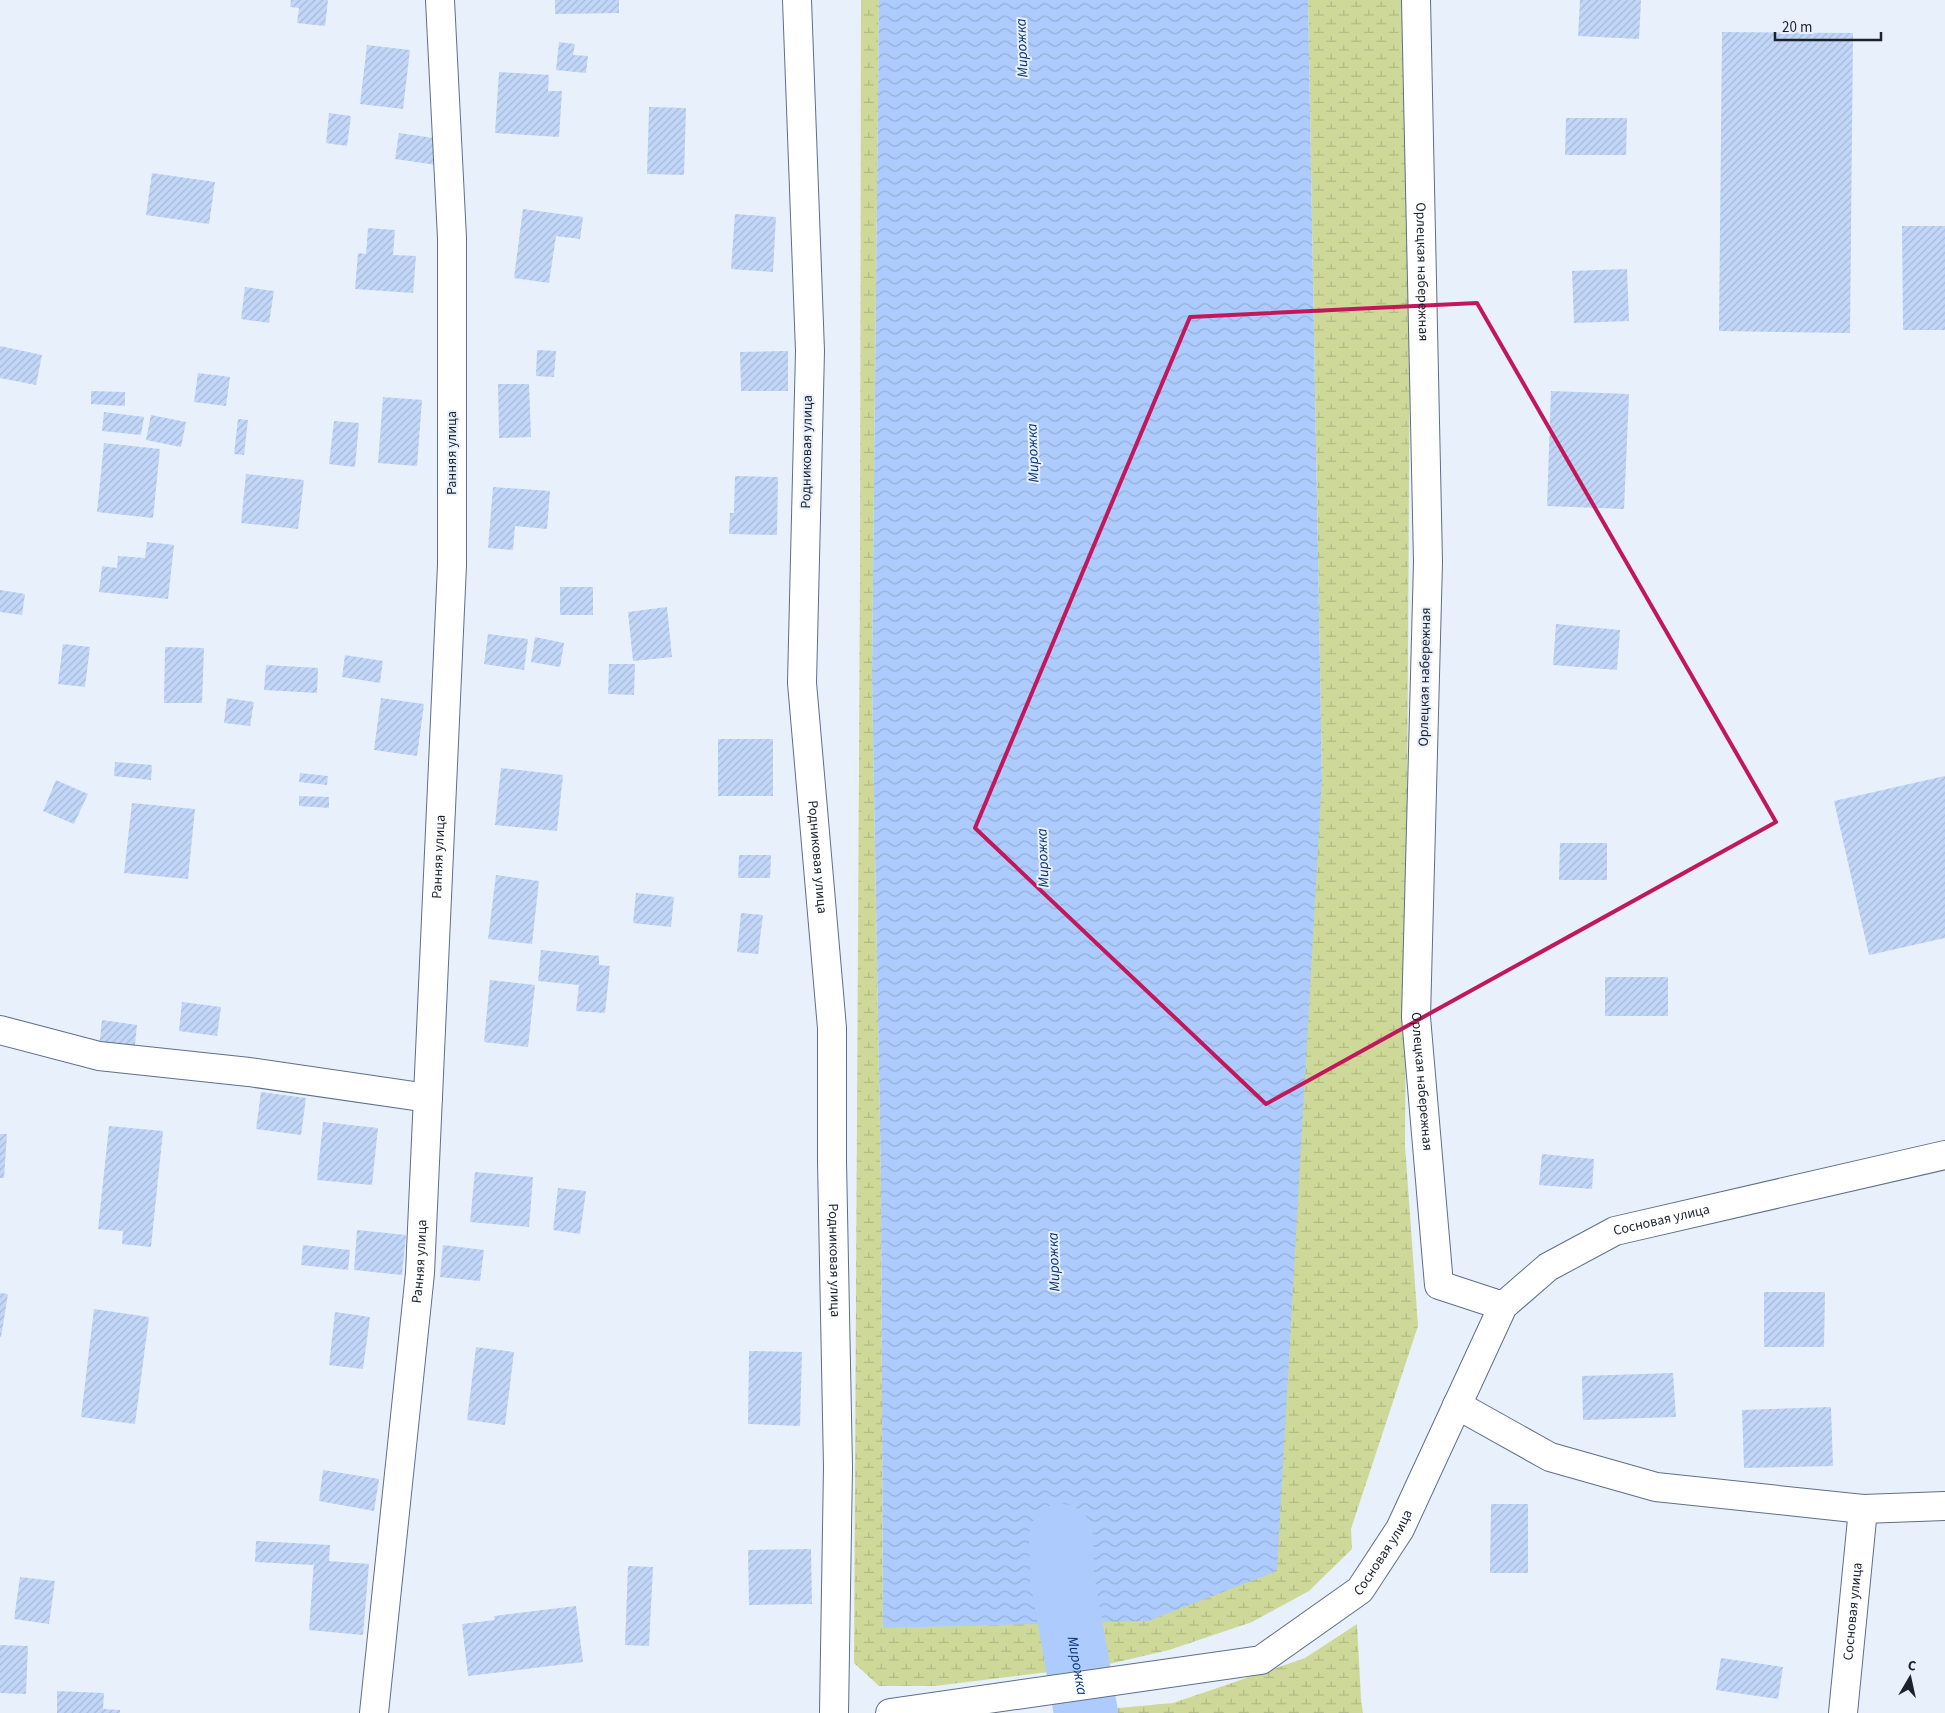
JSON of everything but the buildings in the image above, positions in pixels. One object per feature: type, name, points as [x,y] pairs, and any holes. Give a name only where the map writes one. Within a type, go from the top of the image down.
[{"type":"street","name":"Ранняя улица","points":[[374,1713],[420,1273],[452,565],[452,238],[440,0]]},
{"type":"street","name":"Родниковая улица","points":[[797,0],[810,351],[802,683],[832,1028],[832,1161],[838,1467],[834,1713]]},
{"type":"street","name":"Орлецкая набережная","points":[[1416,0],[1428,562],[1416,1017],[1439,1285],[1503,1306]]},
{"type":"street","points":[[0,1030],[99,1056],[248,1072],[428,1098]]},
{"type":"street","name":"Сосновая улица","points":[[890,1713],[1261,1660],[1360,1590],[1400,1529],[1503,1306],[1548,1267],[1615,1231],[1945,1155]]},
{"type":"street","points":[[1457,1406],[1550,1457],[1656,1486],[1863,1509],[1945,1506]]},
{"type":"street","name":"Сосновая улица","points":[[1844,1713],[1863,1509]]},
{"type":"highlighted area","points":[[1477,303],[1776,822],[1266,1104],[975,828],[1190,317]]},
{"type":"green space","points":[[861,0],[879,0],[872,677],[881,1186],[883,1628],[1322,778],[1308,0],[1412,0],[1405,1145],[1418,1326],[1351,1529],[1352,1549],[1309,1591],[1252,1622],[1169,1650],[1105,1665],[935,1686],[879,1686],[854,1663]]},
{"type":"green space","points":[[1357,1624],[1363,1713],[1063,1713],[1173,1703],[1305,1658]]},
{"type":"water","points":[[879,0],[1308,0],[1322,778],[1277,1571],[1148,1621],[883,1628],[881,1186],[872,677]]},
{"type":"waterway","name":"Мирожка","points":[[1061,1536],[1062,1577],[1086,1713]]}]
